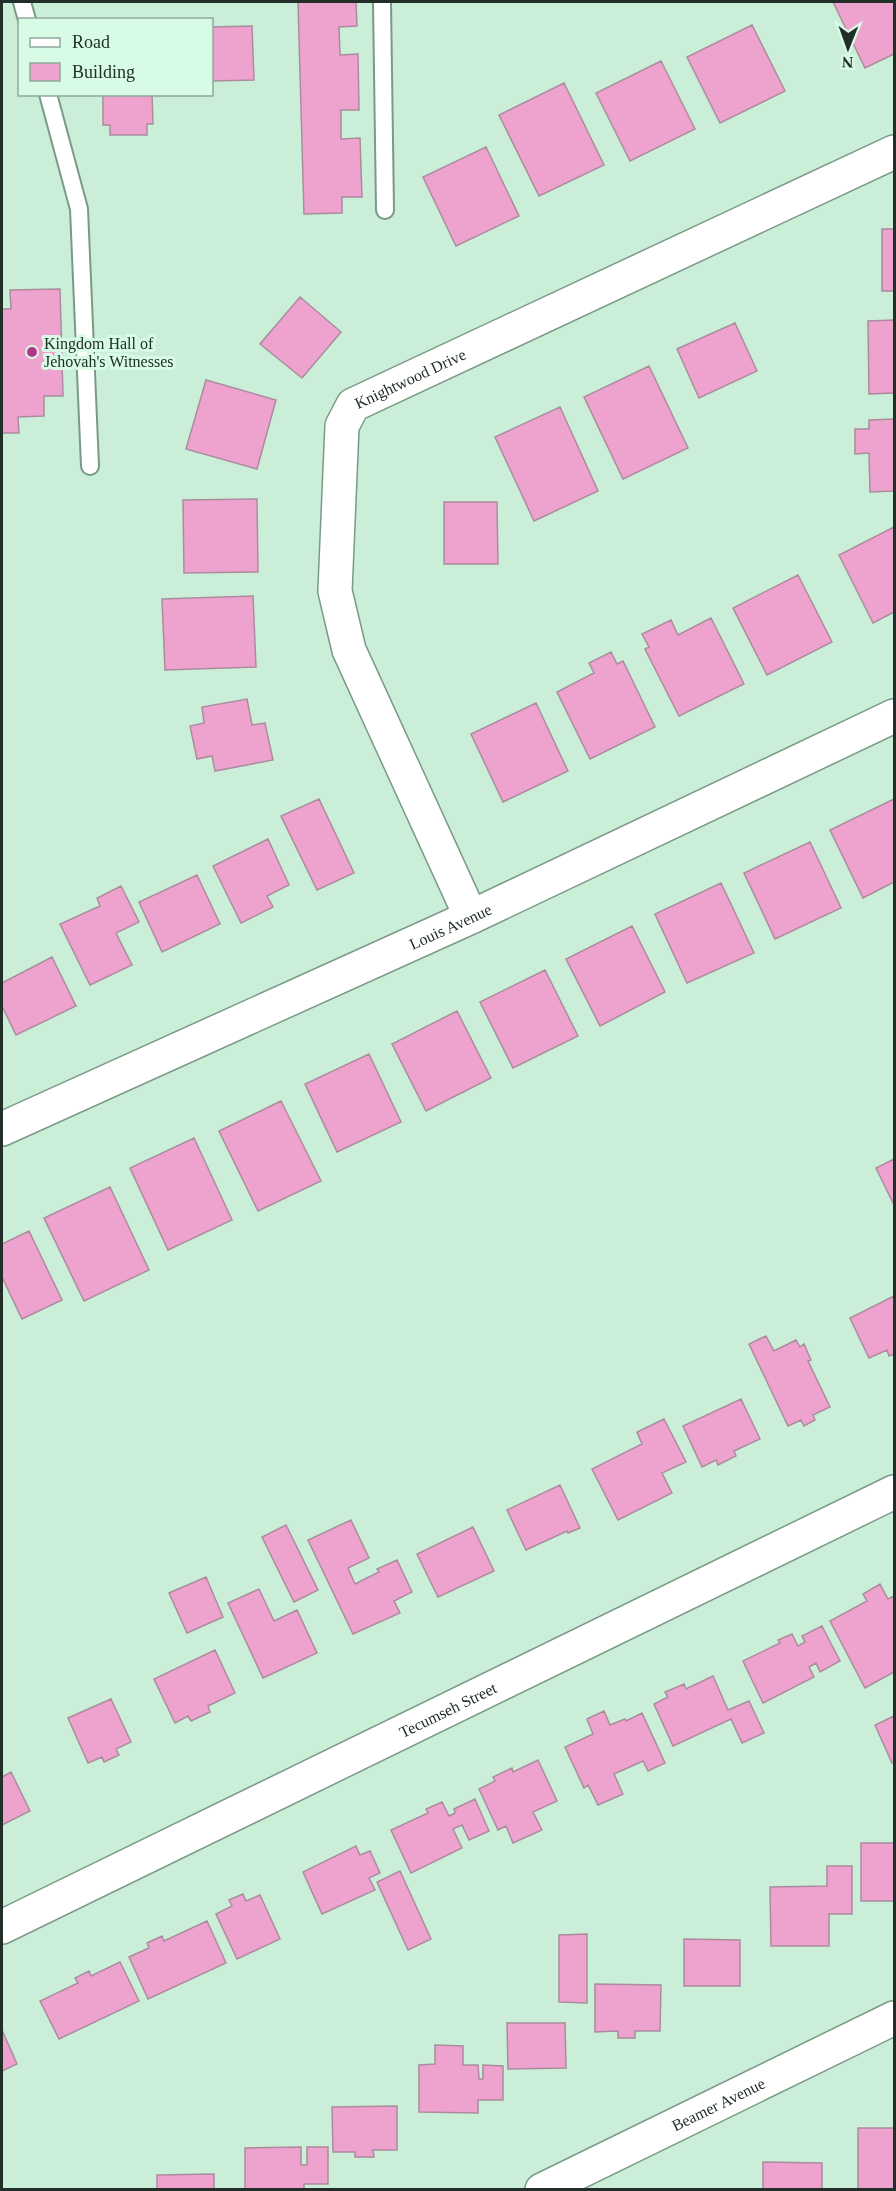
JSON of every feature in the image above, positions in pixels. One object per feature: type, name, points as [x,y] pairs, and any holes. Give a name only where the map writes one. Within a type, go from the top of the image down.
[{"type":"street","name":"Knightwood Drive","points":[[471,917],[349,650],[335,591],[342,426],[353,405],[894,152]]},
{"type":"street","name":"Louis Avenue","points":[[2,1129],[471,917],[894,716]]},
{"type":"street","name":"Tecumseh Street","points":[[2,1927],[894,1492]]},
{"type":"street","name":"Beamer Avenue","points":[[542,2190],[894,2018]]},
{"type":"lane","points":[[22,2],[26,18]]},
{"type":"lane","points":[[382,2],[385,210]]},
{"type":"lane","points":[[49,96],[79,209],[90,466]]},
{"type":"building","points":[[298,2],[356,2],[357,26],[339,27],[340,55],[358,54],[359,110],[341,110],[341,139],[360,138],[362,197],[342,197],[342,213],[304,214]]},
{"type":"building","points":[[833,2],[894,2],[894,54],[865,68]]},
{"type":"building","points":[[752,25],[785,91],[720,123],[687,57]]},
{"type":"building","points":[[252,26],[254,80],[213,81],[213,27]]},
{"type":"building","points":[[661,61],[695,129],[630,161],[596,93]]},
{"type":"building","points":[[564,83],[604,165],[539,196],[499,115]]},
{"type":"building","points":[[103,96],[152,96],[153,124],[147,124],[147,135],[110,135],[110,125],[103,125]]},
{"type":"building","points":[[486,147],[519,216],[456,246],[423,177]]},
{"type":"building","points":[[882,229],[894,229],[894,291],[882,291]]},
{"type":"building","name":"Kingdom Hall of Jehovah's Witnesses","points":[[60,289],[63,396],[44,396],[44,416],[18,417],[19,433],[2,433],[2,309],[11,309],[10,290]]},
{"type":"building","points":[[300,297],[341,332],[302,378],[260,344]]},
{"type":"building","points":[[894,320],[894,393],[869,394],[868,321]]},
{"type":"building","points":[[735,323],[757,371],[699,398],[677,349]]},
{"type":"building","points":[[649,366],[688,448],[623,479],[584,397]]},
{"type":"building","points":[[206,380],[276,400],[257,469],[186,449]]},
{"type":"building","points":[[560,407],[598,491],[534,521],[495,437]]},
{"type":"building","points":[[894,419],[894,491],[870,492],[869,453],[855,454],[855,429],[869,429],[869,420]]},
{"type":"building","points":[[257,499],[258,572],[184,573],[183,500]]},
{"type":"building","points":[[444,502],[497,502],[498,564],[444,564]]},
{"type":"building","points":[[894,527],[894,612],[873,623],[839,555]]},
{"type":"building","points":[[798,575],[832,642],[767,675],[733,608]]},
{"type":"building","points":[[253,596],[256,667],[165,670],[162,599]]},
{"type":"building","points":[[711,618],[744,684],[679,716],[645,649],[649,647],[642,634],[671,620],[678,635]]},
{"type":"building","points":[[611,652],[617,664],[623,661],[655,727],[590,759],[557,692],[594,673],[589,663]]},
{"type":"building","points":[[247,699],[252,725],[265,723],[273,760],[215,771],[212,756],[197,759],[190,726],[204,723],[202,707]]},
{"type":"building","points":[[536,703],[568,771],[503,802],[471,734]]},
{"type":"building","points":[[319,799],[354,873],[317,890],[281,816]]},
{"type":"building","points":[[894,799],[894,882],[863,898],[830,830]]},
{"type":"building","points":[[268,839],[289,885],[267,896],[273,907],[241,923],[213,866]]},
{"type":"building","points":[[810,842],[841,908],[775,939],[744,873]]},
{"type":"building","points":[[197,875],[220,924],[162,952],[139,902]]},
{"type":"building","points":[[721,883],[754,953],[687,983],[655,914]]},
{"type":"building","points":[[121,886],[139,922],[116,933],[132,965],[90,985],[60,924],[100,906],[97,898]]},
{"type":"building","points":[[632,926],[665,992],[600,1026],[566,959]]},
{"type":"building","points":[[52,957],[76,1006],[16,1035],[2,1006],[2,983]]},
{"type":"building","points":[[545,970],[578,1036],[513,1068],[480,1002]]},
{"type":"building","points":[[457,1011],[491,1078],[426,1111],[392,1044]]},
{"type":"building","points":[[369,1054],[401,1122],[337,1152],[305,1084]]},
{"type":"building","points":[[281,1101],[321,1181],[258,1211],[219,1131]]},
{"type":"building","points":[[194,1138],[232,1220],[168,1250],[130,1168]]},
{"type":"building","points":[[894,1159],[894,1205],[876,1168]]},
{"type":"building","points":[[110,1187],[149,1270],[84,1301],[44,1218]]},
{"type":"building","points":[[29,1231],[62,1300],[22,1319],[2,1277],[2,1244]]},
{"type":"building","points":[[894,1296],[894,1354],[889,1356],[887,1350],[869,1358],[850,1318]]},
{"type":"building","points":[[766,1336],[774,1351],[796,1340],[800,1347],[804,1344],[811,1360],[808,1361],[830,1407],[813,1415],[815,1420],[804,1426],[801,1420],[788,1426],[749,1344]]},
{"type":"building","points":[[741,1399],[760,1439],[734,1451],[736,1456],[718,1465],[716,1460],[702,1467],[683,1426]]},
{"type":"building","points":[[664,1419],[686,1462],[662,1473],[672,1493],[618,1520],[592,1469],[642,1444],[637,1432]]},
{"type":"building","points":[[560,1485],[580,1528],[568,1533],[567,1531],[526,1550],[507,1510]]},
{"type":"building","points":[[351,1520],[369,1558],[348,1568],[355,1584],[379,1572],[377,1569],[397,1560],[412,1592],[394,1601],[400,1613],[353,1634],[308,1540]]},
{"type":"building","points":[[286,1525],[318,1590],[294,1602],[262,1537]]},
{"type":"building","points":[[473,1527],[494,1571],[438,1597],[417,1554]]},
{"type":"building","points":[[206,1577],[223,1617],[187,1633],[169,1593]]},
{"type":"building","points":[[880,1584],[888,1599],[894,1596],[894,1672],[865,1688],[830,1621],[867,1601],[863,1594]]},
{"type":"building","points":[[259,1589],[274,1621],[297,1610],[317,1653],[263,1678],[228,1603]]},
{"type":"building","points":[[822,1626],[840,1661],[820,1672],[816,1663],[809,1667],[814,1677],[763,1703],[743,1661],[780,1643],[778,1640],[792,1634],[798,1646],[805,1642],[802,1636]]},
{"type":"building","points":[[215,1650],[235,1693],[208,1706],[210,1712],[191,1721],[188,1716],[175,1723],[154,1679]]},
{"type":"building","points":[[713,1676],[728,1710],[749,1701],[764,1733],[742,1743],[731,1719],[673,1746],[654,1704],[668,1697],[665,1692],[684,1684],[686,1689]]},
{"type":"building","points":[[111,1699],[131,1742],[116,1749],[119,1755],[104,1762],[102,1757],[88,1763],[68,1718]]},
{"type":"building","points":[[604,1711],[610,1725],[625,1719],[626,1721],[642,1713],[665,1763],[648,1771],[643,1761],[614,1774],[623,1794],[598,1805],[588,1785],[584,1788],[565,1747],[593,1734],[587,1719]]},
{"type":"building","points":[[894,1716],[894,1762],[892,1763],[875,1725]]},
{"type":"building","points":[[538,1760],[557,1801],[533,1812],[542,1830],[513,1843],[506,1826],[498,1830],[479,1789],[495,1781],[493,1777],[512,1768],[513,1772]]},
{"type":"building","points":[[11,1772],[30,1811],[2,1825],[2,1777]]},
{"type":"building","points":[[475,1799],[489,1831],[469,1840],[462,1825],[453,1829],[462,1848],[411,1873],[391,1830],[428,1813],[426,1809],[442,1802],[449,1816],[455,1813],[454,1809]]},
{"type":"building","points":[[861,1843],[894,1843],[894,1901],[861,1901]]},
{"type":"building","points":[[356,1846],[360,1855],[370,1851],[380,1873],[369,1878],[375,1890],[322,1914],[303,1872]]},
{"type":"building","points":[[827,1866],[852,1866],[852,1914],[829,1914],[829,1946],[771,1946],[770,1887],[827,1886]]},
{"type":"building","points":[[400,1871],[431,1939],[408,1950],[377,1882]]},
{"type":"building","points":[[243,1894],[246,1901],[260,1895],[280,1939],[237,1959],[216,1914],[232,1906],[229,1900]]},
{"type":"building","points":[[207,1921],[226,1963],[148,1999],[129,1957],[149,1948],[147,1943],[162,1936],[164,1941]]},
{"type":"building","points":[[587,1934],[587,2003],[559,2002],[559,1935]]},
{"type":"building","points":[[684,1939],[740,1940],[740,1986],[684,1986]]},
{"type":"building","points":[[120,1962],[139,2001],[59,2039],[40,2001],[78,1983],[75,1978],[89,1971],[91,1976]]},
{"type":"building","points":[[595,1984],[661,1985],[660,2031],[635,2031],[635,2038],[618,2038],[618,2031],[595,2032]]},
{"type":"building","points":[[507,2023],[565,2023],[566,2068],[508,2069]]},
{"type":"building","points":[[2,2030],[17,2064],[2,2071]]},
{"type":"building","points":[[435,2045],[463,2046],[463,2065],[478,2065],[479,2079],[483,2079],[483,2065],[503,2066],[503,2100],[478,2100],[478,2113],[419,2112],[419,2065],[435,2064]]},
{"type":"building","points":[[397,2106],[397,2150],[373,2150],[374,2157],[355,2157],[355,2152],[333,2152],[332,2107]]},
{"type":"building","points":[[858,2128],[894,2128],[894,2190],[858,2190]]},
{"type":"building","points":[[301,2147],[301,2165],[307,2165],[307,2147],[328,2147],[328,2184],[304,2184],[304,2190],[245,2190],[245,2148]]},
{"type":"building","points":[[763,2162],[822,2163],[822,2190],[763,2190]]},
{"type":"building","points":[[214,2174],[214,2190],[157,2190],[157,2175]]},
{"type":"place","name":"Kingdom Hall of Jehovah's Witnesses","points":[[32,352]]}]
